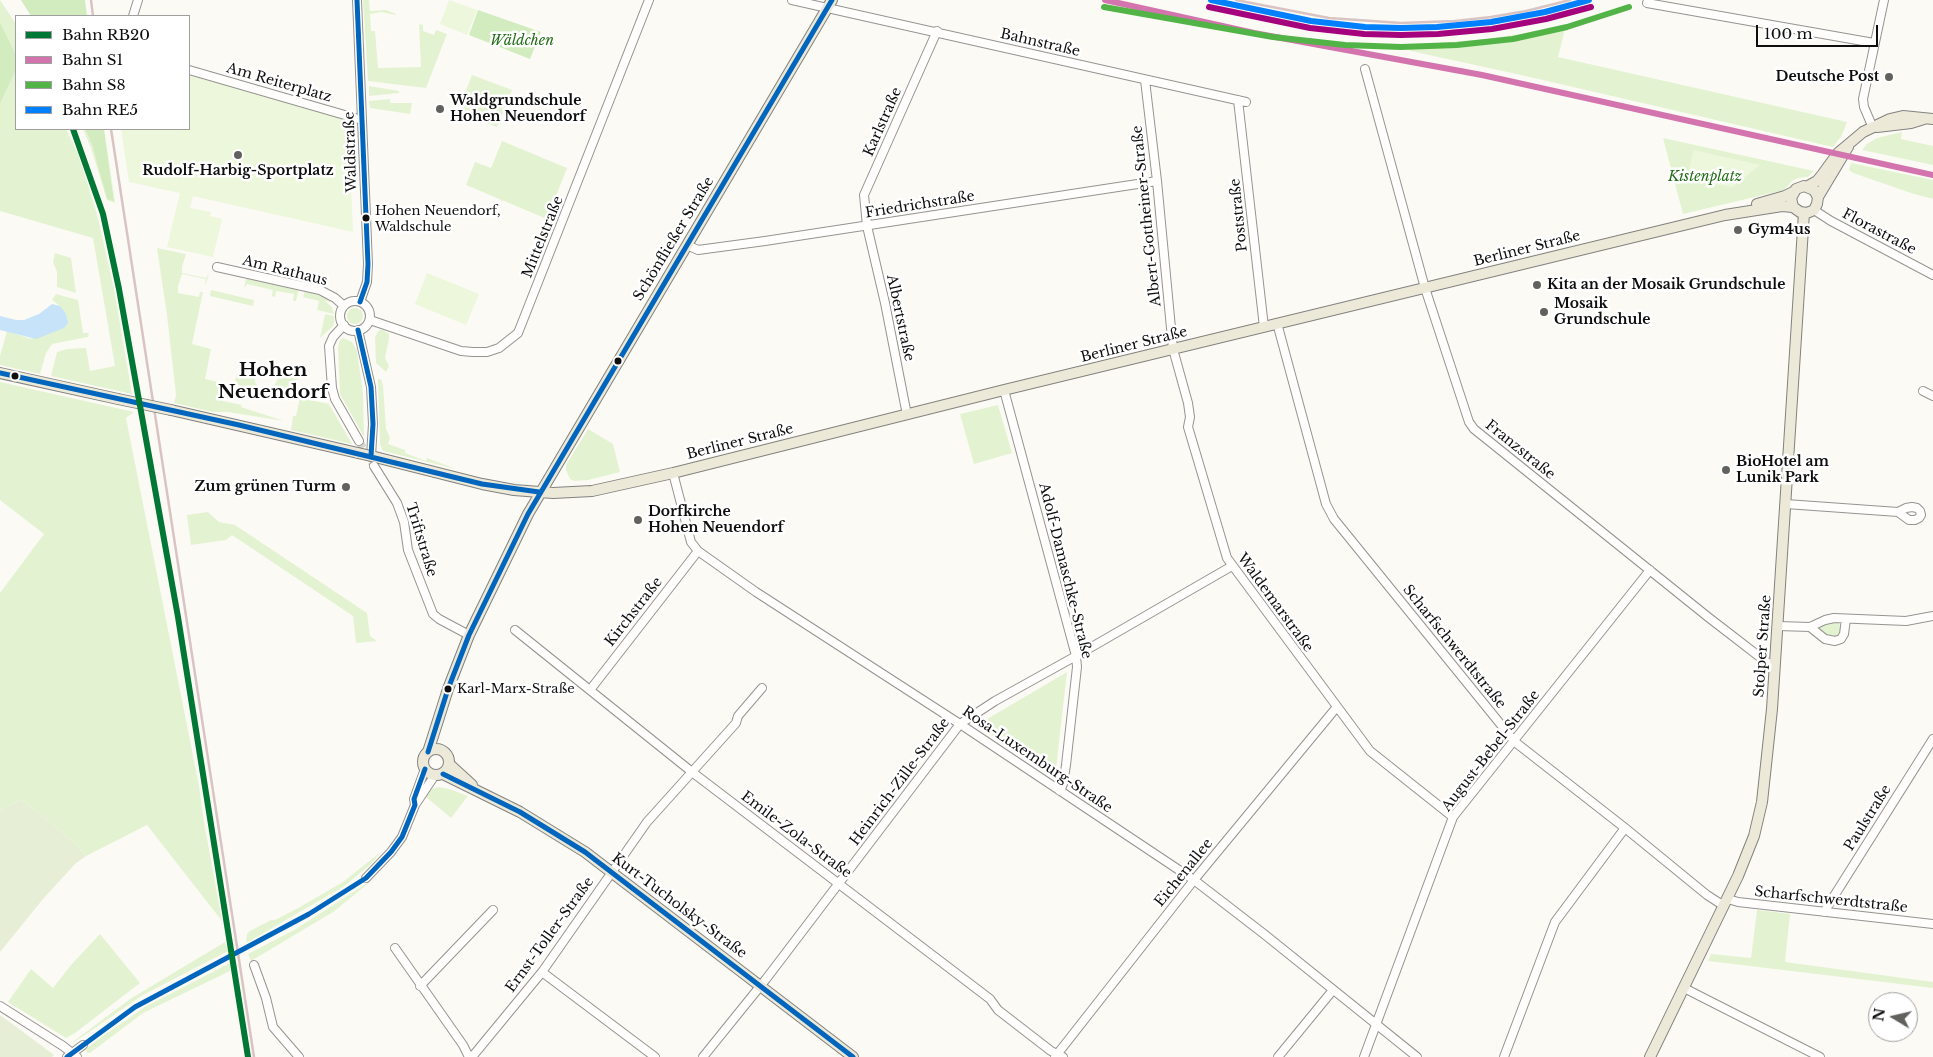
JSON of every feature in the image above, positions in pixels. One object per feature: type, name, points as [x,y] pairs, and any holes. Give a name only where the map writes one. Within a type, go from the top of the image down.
[{"type":"main road","name":"Schönfließer Straße","points":[[539,492],[830,4]]},
{"type":"main road","points":[[1849,145],[1842,160],[1818,197],[1817,204],[1808,211],[1793,207],[1791,198],[1793,192],[1799,187],[1808,186],[1817,181],[1838,153],[1856,138],[1874,127],[1929,119]]},
{"type":"main road","points":[[1808,186],[1814,190],[1818,197]]},
{"type":"main road","name":"Berliner Straße","points":[[1733,213],[1741,208],[1793,192]]},
{"type":"main road","name":"Berliner Straße","points":[[0,373],[358,453],[482,484],[539,492],[586,492],[673,473],[1264,326],[1733,213],[1782,206],[1793,207]]},
{"type":"main road","name":"Stolper Straße","points":[[1650,1057],[1726,903],[1754,836],[1762,802],[1775,667],[1808,211]]},
{"type":"main road","points":[[428,752],[437,749],[448,756],[449,764],[446,771],[439,774],[425,769],[423,762],[470,635],[518,532],[539,492]]},
{"type":"main road","points":[[440,716],[441,750]]},
{"type":"main road","name":"Kurt-Tucholsky-Straße","points":[[449,764],[478,791]]},
{"type":"main road","name":"Kurt-Tucholsky-Straße","points":[[439,774],[478,791],[550,829],[611,872],[853,1057]]},
{"type":"street","points":[[133,15],[138,0]]},
{"type":"street","name":"Waldstraße","points":[[356,0],[368,264],[366,282],[360,302]]},
{"type":"street","name":"Mittelstraße","points":[[370,320],[461,351],[487,352],[499,348],[518,333],[648,0]]},
{"type":"street","name":"Bahnstraße","points":[[792,0],[830,4],[936,31],[1242,101]]},
{"type":"street","points":[[1874,127],[1863,100],[1884,0]]},
{"type":"street","points":[[1646,3],[1874,43]]},
{"type":"street","name":"Karlstraße","points":[[867,226],[864,195],[936,31]]},
{"type":"street","name":"Franzstraße","points":[[1365,69],[1425,288],[1469,422],[1474,429],[1650,570],[1765,662],[1775,667]]},
{"type":"street","name":"Am Reiterplatz","points":[[190,70],[362,120]]},
{"type":"street","name":"Albert-Gottheiner-Straße","points":[[1145,80],[1173,349]]},
{"type":"street","name":"Poststraße","points":[[1242,101],[1264,326]]},
{"type":"street","name":"Friedrichstraße","points":[[687,245],[698,250],[1157,181]]},
{"type":"street","name":"Florastraße","points":[[1808,211],[1831,221],[1933,275]]},
{"type":"street","name":"Albertstraße","points":[[867,226],[907,415]]},
{"type":"street","name":"Am Rathaus","points":[[217,267],[320,290],[335,298],[344,306]]},
{"type":"street","points":[[351,301],[360,302],[369,310],[370,320],[365,327],[358,330],[349,330],[340,317],[344,306],[351,301]]},
{"type":"street","name":"Scharfschwerdtstraße","points":[[1277,323],[1329,512],[1515,742],[1707,895],[1726,903],[1738,902],[1933,924]]},
{"type":"street","points":[[344,325],[333,337],[330,346],[332,388],[335,399],[359,441]]},
{"type":"street","points":[[358,330],[371,387],[374,458]]},
{"type":"street","name":"Waldemarstraße","points":[[1173,349],[1188,404],[1190,416],[1188,427],[1226,558],[1336,708],[1376,758],[1453,817]]},
{"type":"street","name":"Adolf-Damaschke-Straße","points":[[1004,390],[1076,656],[1077,667],[1064,774],[1060,791]]},
{"type":"street","points":[[1923,390],[1933,396],[1933,400]]},
{"type":"street","name":"Triftstraße","points":[[374,458],[397,503],[404,522],[408,550],[433,614],[470,635]]},
{"type":"street","name":"Rosa-Luxemburg-Straße","points":[[673,473],[691,542],[698,551],[756,592],[960,724],[1194,880],[1417,1057]]},
{"type":"street","points":[[1786,504],[1898,512]]},
{"type":"street","name":"Kirchstraße","points":[[590,690],[698,551]]},
{"type":"street","name":"Heinrich-Zille-Straße","points":[[703,1057],[760,986],[960,724],[995,701],[1232,566]]},
{"type":"street","name":"August-Bebel-Straße","points":[[1364,1057],[1453,817],[1515,742],[1650,570]]},
{"type":"street","points":[[1778,626],[1810,628],[1825,620],[1834,618],[1906,621],[1933,616]]},
{"type":"street","points":[[1810,628],[1825,639],[1835,641],[1841,639],[1844,634],[1846,619]]},
{"type":"street","name":"Emile-Zola-Straße","points":[[515,630],[692,772],[990,998],[998,1010],[1058,1056]]},
{"type":"street","name":"Ernst-Toller-Straße","points":[[470,1057],[542,972],[646,822],[736,723],[738,716],[762,688]]},
{"type":"street","name":"Eichenallee","points":[[1058,1056],[1194,880],[1336,708]]},
{"type":"street","name":"Paulstraße","points":[[1824,912],[1933,739]]},
{"type":"street","points":[[415,805],[414,799],[425,769]]},
{"type":"street","points":[[366,878],[391,852],[402,837],[415,805],[439,774]]},
{"type":"street","points":[[1504,1057],[1555,922],[1625,828]]},
{"type":"street","points":[[420,986],[493,910]]},
{"type":"street","points":[[395,948],[420,986],[464,1045],[470,1057]]},
{"type":"street","points":[[254,965],[266,998],[273,1027],[299,1057]]},
{"type":"street","points":[[542,972],[654,1057]]},
{"type":"street","points":[[1684,988],[1820,1057]]},
{"type":"street","points":[[1278,1057],[1334,990]]},
{"type":"street","points":[[0,1006],[72,1056],[83,1045]]},
{"type":"green space","points":[[0,0],[15,22],[15,53],[0,22]]},
{"type":"green space","points":[[21,0],[85,0],[87,15],[30,15]]},
{"type":"green space","points":[[363,0],[369,0],[370,11],[386,10],[396,14],[381,12],[370,14],[371,31],[375,31],[378,68],[421,67],[419,24],[423,25],[423,31],[434,35],[436,30],[447,34],[426,88],[368,81]]},
{"type":"green space","points":[[449,0],[477,10],[467,35],[440,24]]},
{"type":"green space","name":"Wäldchen","points":[[478,10],[541,32],[530,59],[469,35]]},
{"type":"green space","points":[[0,22],[15,53],[15,72],[0,104]]},
{"type":"green space","points":[[1566,25],[1558,57],[1847,122],[1842,135],[1833,147],[1411,51],[1407,48],[1411,45],[1489,39]]},
{"type":"green space","name":"Rudolf-Harbig-Sportplatz","points":[[190,71],[348,117],[353,232],[193,196],[190,208],[211,212],[210,216],[222,219],[213,257],[167,247],[180,193],[129,182],[121,130],[190,130]]},
{"type":"green space","points":[[15,72],[15,130],[66,130],[78,154],[97,214],[114,289],[132,394],[51,376],[57,352],[67,349],[86,348],[90,371],[115,366],[93,238],[0,211],[0,104]]},
{"type":"green space","points":[[472,75],[512,90],[497,127],[458,112]]},
{"type":"green space","points":[[369,86],[399,91],[399,93],[369,96]]},
{"type":"green space","points":[[390,99],[390,103],[412,103],[410,114],[370,108],[369,101]]},
{"type":"green space","points":[[83,130],[85,130],[93,147],[114,201],[105,130],[115,203],[107,200]]},
{"type":"green space","points":[[85,130],[104,130],[114,201],[107,199],[93,147]]},
{"type":"green space","points":[[1902,132],[1901,139],[1933,146],[1933,165],[1862,150],[1867,144],[1877,138]]},
{"type":"green space","name":"Kistenplatz","points":[[1663,138],[1814,171],[1808,177],[1792,181],[1784,190],[1683,214]]},
{"type":"green space","points":[[502,141],[567,168],[547,219],[466,185],[475,162],[491,168]]},
{"type":"green space","points":[[1693,150],[1760,165],[1733,187],[1696,181],[1689,172]]},
{"type":"green space","points":[[1851,163],[1933,180],[1933,199],[1853,173],[1849,170]]},
{"type":"green space","points":[[157,248],[186,254],[182,273],[206,278],[209,273],[205,285],[206,279],[182,274],[178,286],[178,293],[199,297],[200,292],[203,292],[192,344],[211,349],[205,379],[227,384],[223,401],[242,405],[241,407],[284,421],[228,412],[213,412],[174,403],[176,395]]},
{"type":"green space","points":[[55,253],[71,258],[76,293],[57,287],[57,272],[53,262]]},
{"type":"green space","points":[[427,273],[479,294],[466,325],[415,304]]},
{"type":"green space","points":[[246,279],[299,289],[296,301],[293,301],[294,294],[276,291],[275,297],[272,296],[273,290],[247,284],[244,289]]},
{"type":"green space","points":[[211,290],[254,300],[253,306],[210,296]]},
{"type":"green space","points":[[305,291],[322,296],[332,302],[325,301],[332,307],[334,314],[317,310],[319,301],[303,297]]},
{"type":"green space","points":[[56,294],[78,300],[83,333],[89,333],[88,337],[52,344],[46,353],[40,374],[0,365],[0,356],[7,331],[31,339],[60,306],[52,300]]},
{"type":"green space","points":[[352,308],[358,308],[363,313],[361,322],[352,324],[347,319],[347,313]]},
{"type":"green space","points":[[325,314],[334,316],[334,324],[320,338]]},
{"type":"green space","points":[[379,330],[389,334],[385,358],[389,366],[386,372],[376,363],[375,337]]},
{"type":"green space","points":[[343,338],[352,342],[357,351],[363,394],[364,437],[340,394],[338,347],[340,340]]},
{"type":"green space","points":[[284,369],[295,373],[299,378],[290,385],[285,393],[280,394],[275,392],[274,386],[279,377],[280,370]]},
{"type":"green space","points":[[250,371],[255,372],[255,382],[260,390],[259,395],[254,398],[248,397],[244,387],[238,385],[235,381],[237,375],[246,375]]},
{"type":"green space","points":[[378,379],[381,379],[383,385],[386,429],[390,438],[388,444],[426,461],[427,458],[456,469],[383,451],[380,444]]},
{"type":"green space","points":[[0,382],[134,412],[126,418],[199,786],[222,921],[147,825],[86,856],[74,842],[21,799],[0,811],[0,593],[44,534],[0,500]]},
{"type":"green space","points":[[300,398],[329,404],[352,444],[291,430],[293,416],[296,416]]},
{"type":"green space","points":[[998,405],[1012,453],[974,464],[960,414]]},
{"type":"green space","points":[[588,429],[613,444],[620,472],[588,480],[574,481],[570,479],[566,465]]},
{"type":"green space","points":[[208,512],[219,522],[235,525],[367,613],[370,636],[377,641],[356,643],[353,616],[232,535],[226,540],[191,545],[187,515]]},
{"type":"green space","points":[[1833,622],[1839,623],[1841,628],[1839,637],[1828,637],[1820,631],[1820,627]]},
{"type":"green space","points":[[1067,672],[1055,777],[1048,772],[1050,767],[1040,760],[1037,765],[977,725]]},
{"type":"green space","points":[[438,787],[468,796],[451,818],[426,797],[432,789]]},
{"type":"green space","points":[[21,799],[74,842],[86,856],[75,864],[43,899],[0,952],[0,811]]},
{"type":"green space","points":[[382,851],[370,865],[343,887],[246,943],[247,934],[250,931],[300,907],[343,882]]},
{"type":"green space","points":[[375,878],[333,912],[251,961],[248,954],[296,929]]},
{"type":"green space","points":[[1757,910],[1790,914],[1785,962],[1933,982],[1933,988],[1708,961],[1711,954],[1751,958]]},
{"type":"green space","points":[[100,934],[140,983],[75,1033],[66,1038],[8,1002],[31,969],[53,988],[71,965]]},
{"type":"green space","points":[[225,942],[228,951],[143,995],[73,1043],[130,999]]},
{"type":"green space","points":[[230,963],[230,971],[143,1013],[90,1053],[87,1053],[86,1049],[145,1007]]},
{"type":"green space","points":[[0,1015],[54,1055],[52,1057],[0,1057]]},
{"type":"water","points":[[52,304],[60,306],[66,314],[68,323],[64,328],[36,339],[0,330],[0,316],[24,320],[39,314]]},
{"type":"tunnel","points":[[359,441],[374,466]]},
{"type":"railway","points":[[91,0],[93,15]]},
{"type":"railway","points":[[1236,0],[1329,18],[1401,23],[1455,21],[1491,17],[1570,0]]},
{"type":"railway","points":[[111,130],[254,1057]]},
{"type":"rail line","name":"S1","points":[[1105,0],[1254,33],[1482,75],[1933,175]]},
{"type":"rail line","name":"RE5","points":[[1211,0],[1311,21],[1365,27],[1401,28],[1491,22],[1545,12],[1589,0]]},
{"type":"rail line","name":"S8","points":[[1104,7],[1273,37],[1345,45],[1401,47],[1457,45],[1513,39],[1567,27],[1629,7]]},
{"type":"rail line","name":"RB20","points":[[73,130],[103,214],[119,289],[178,617],[248,1057]]},
{"type":"transit line","points":[[357,0],[368,264],[367,282],[360,302]]},
{"type":"transit line","points":[[428,752],[448,689],[469,635],[528,514],[832,0]]},
{"type":"transit line","points":[[1209,7],[1310,28],[1364,34],[1401,35],[1492,29],[1546,19],[1591,7]]},
{"type":"transit line","points":[[358,330],[371,387],[373,424],[371,456]]},
{"type":"transit line","points":[[0,373],[239,425],[482,484],[539,492]]},
{"type":"transit line","points":[[67,1057],[135,1007],[309,914],[366,878],[391,852],[402,837],[415,805],[414,799],[425,769]]},
{"type":"transit line","points":[[443,774],[520,812],[585,852],[853,1057]]},
{"type":"place","name":"Deutsche Post","points":[[1889,77]]},
{"type":"place","name":"Waldgrundschule Hohen Neuendorf","points":[[440,109]]},
{"type":"place","name":"Rudolf-Harbig-Sportplatz","points":[[238,155]]},
{"type":"place","name":"Hohen Neuendorf, Waldschule","points":[[366,218]]},
{"type":"place","name":"Gym4us","points":[[1738,230]]},
{"type":"place","name":"Kita an der Mosaik Grundschule","points":[[1537,285]]},
{"type":"place","name":"Mosaik Grundschule","points":[[1544,312]]},
{"type":"place","name":"BioHotel am Lunik Park","points":[[1726,470]]},
{"type":"place","name":"Zum grünen Turm","points":[[346,487]]},
{"type":"place","name":"Dorfkirche Hohen Neuendorf","points":[[638,520]]},
{"type":"place","name":"Karl-Marx-Straße","points":[[448,689]]},
{"type":"district","name":"Hohen Neuendorf","points":[[273,382]]}]
